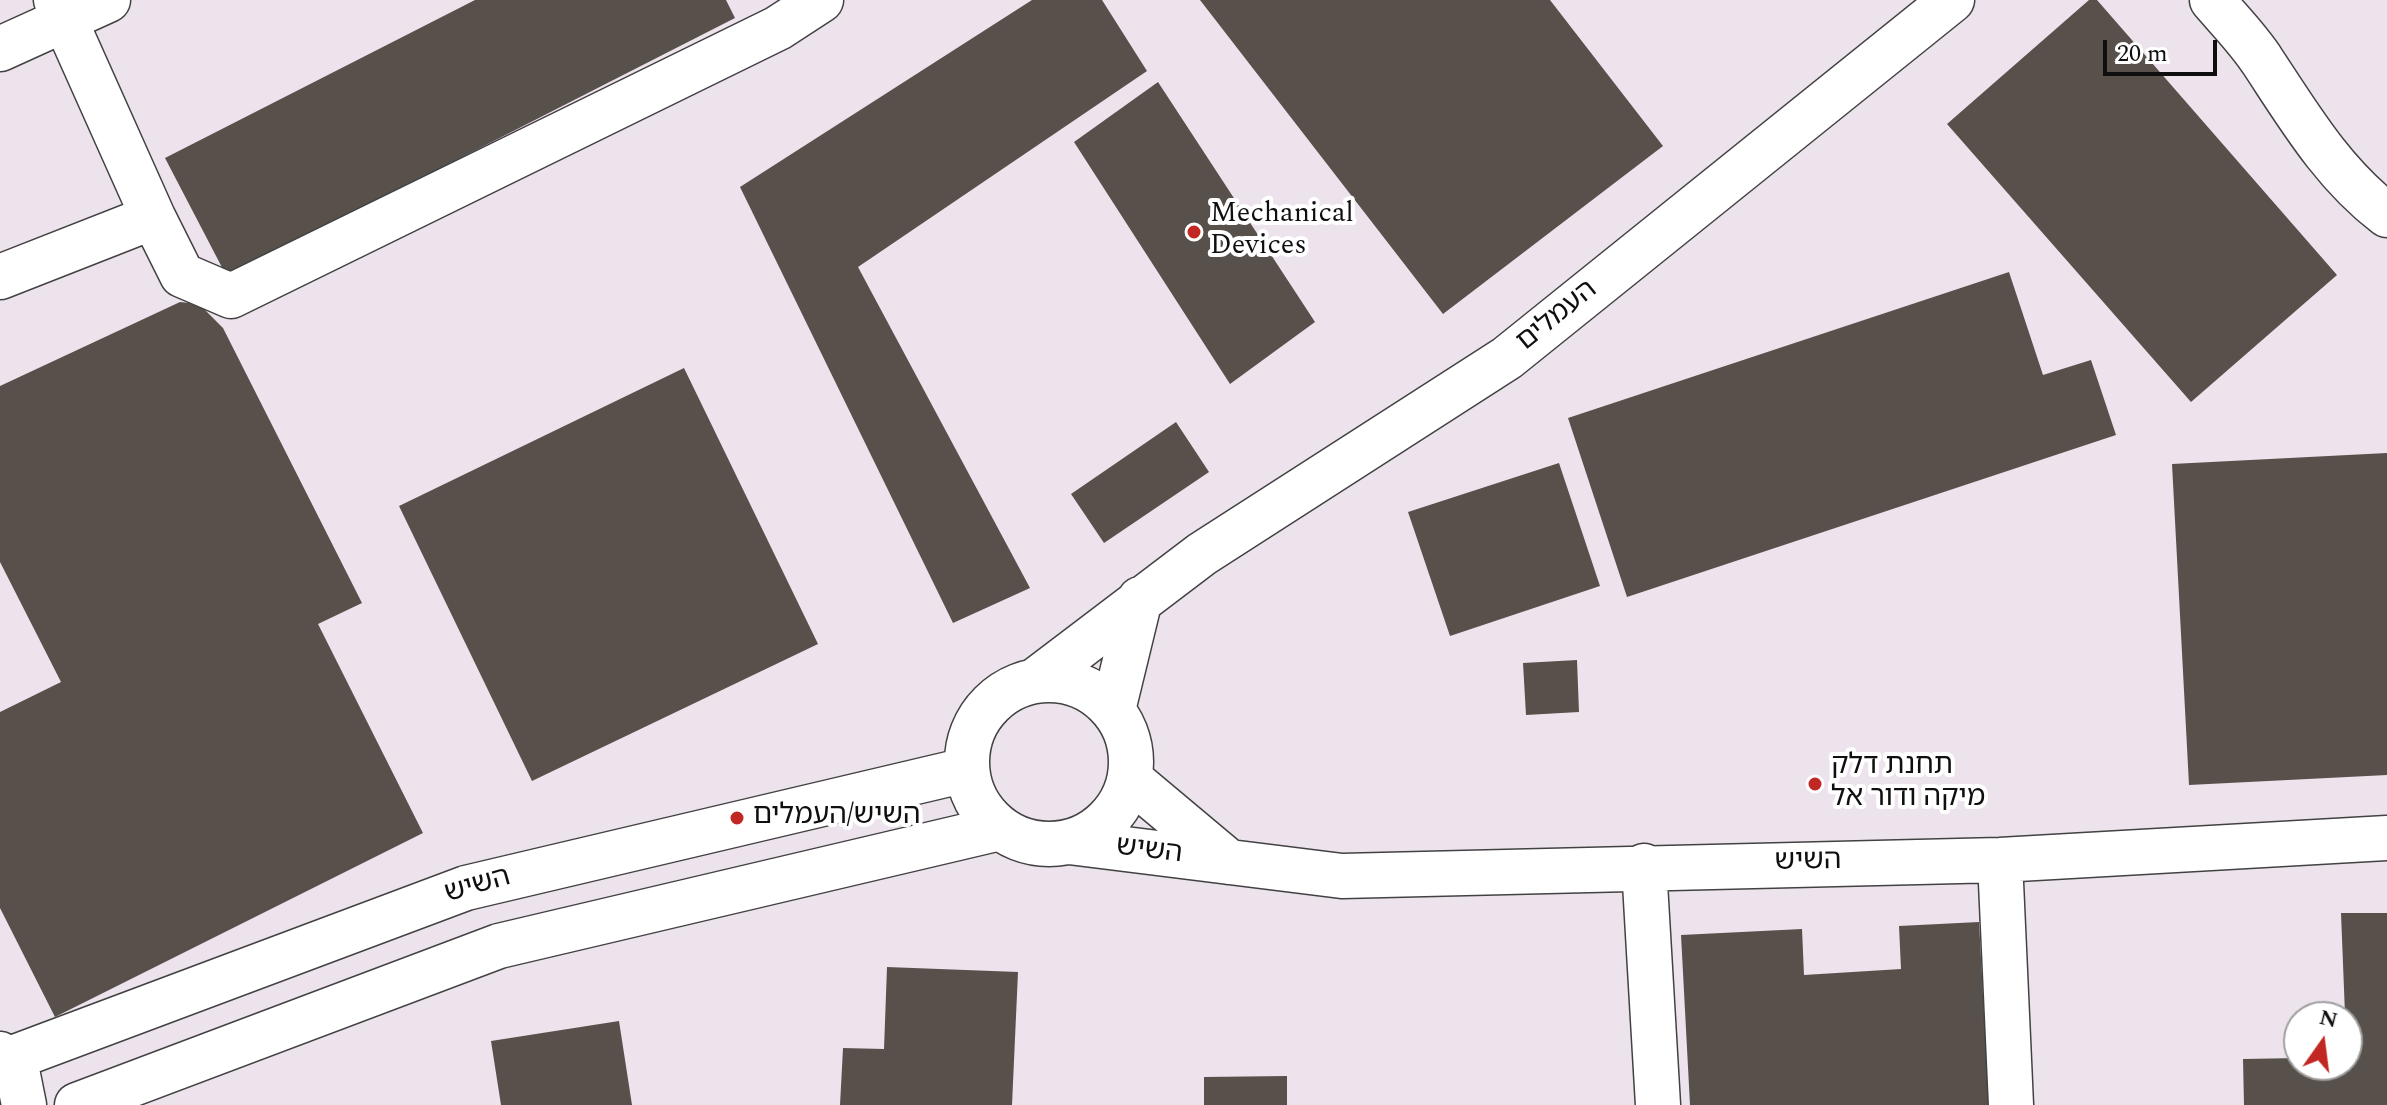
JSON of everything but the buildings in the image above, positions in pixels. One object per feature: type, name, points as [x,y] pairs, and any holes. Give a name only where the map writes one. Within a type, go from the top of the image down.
[{"type":"street","points":[[0,49],[60,10],[108,0]]},
{"type":"street","points":[[60,10],[182,275],[231,296],[778,28],[821,0]]},
{"type":"street","name":"העמלים","points":[[1036,680],[1202,554],[1507,358],[1952,0]]},
{"type":"street","points":[[2212,0],[2262,59],[2296,117],[2313,139],[2357,192],[2387,215]]},
{"type":"street","points":[[0,277],[153,217]]},
{"type":"street","points":[[1113,710],[1140,599]]},
{"type":"street","points":[[1036,680],[1074,684],[1107,703],[1113,710],[1123,725],[1132,752],[1130,779],[1121,804],[1103,826],[1069,842],[1056,845],[1030,843],[986,817],[972,795],[966,770],[968,745],[976,722],[992,702],[1012,688],[1036,680]]},
{"type":"street","name":"השיש","points":[[4,1057],[466,888],[966,770]]},
{"type":"street","name":"השיש","points":[[1130,779],[1229,862]]},
{"type":"street","points":[[77,1105],[499,946],[1000,828]]},
{"type":"street","name":"השיש","points":[[1069,842],[1342,876],[1644,866],[2000,860],[2387,838]]},
{"type":"street","points":[[2000,860],[2011,1105]]},
{"type":"street","points":[[1644,866],[1658,1105]]},
{"type":"street","points":[[4,1057],[18,1075],[24,1105]]},
{"type":"shaded area","points":[[0,0],[2387,0],[2387,1105],[0,1105]]},
{"type":"place","name":"Mechanical Devices","points":[[1194,232]]},
{"type":"place","name":"תחנת דלק מיקה ודור אל","points":[[1815,784]]},
{"type":"place","name":"השיש/העמלים","points":[[737,818]]}]
